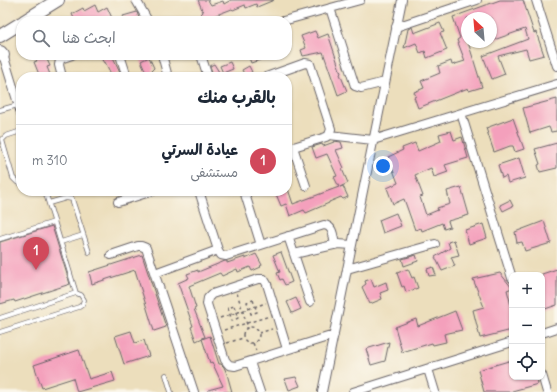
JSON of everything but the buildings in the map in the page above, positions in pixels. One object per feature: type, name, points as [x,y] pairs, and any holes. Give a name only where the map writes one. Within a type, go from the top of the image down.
[{"type":"main road","points":[[32,16],[58,0]]},
{"type":"main road","points":[[0,36],[16,26]]},
{"type":"street","points":[[136,0],[145,16]]},
{"type":"street","points":[[292,19],[360,0]]},
{"type":"street","points":[[322,392],[402,0]]},
{"type":"street","points":[[396,26],[476,0]]},
{"type":"street","points":[[536,0],[557,66]]},
{"type":"street","points":[[330,8],[355,86],[361,88],[385,82]]},
{"type":"street","points":[[1,51],[16,97]]},
{"type":"street","points":[[60,60],[59,65],[61,72]]},
{"type":"street","points":[[122,60],[125,72]]},
{"type":"street","points":[[163,60],[167,72]]},
{"type":"street","points":[[203,60],[206,72]]},
{"type":"street","points":[[280,72],[305,63],[310,64],[331,129],[329,135]]},
{"type":"street","points":[[292,147],[329,135],[373,140],[557,84]]},
{"type":"street","points":[[461,113],[510,272]]},
{"type":"street","points":[[292,153],[306,186]]},
{"type":"street","points":[[118,202],[137,196]]},
{"type":"street","points":[[201,196],[218,250],[221,255],[226,256],[326,225],[331,228],[335,245]]},
{"type":"street","points":[[246,196],[261,245]]},
{"type":"street","points":[[288,236],[310,302]]},
{"type":"street","points":[[347,269],[435,244]]},
{"type":"street","points":[[294,254],[335,245],[352,245]]},
{"type":"street","points":[[111,255],[138,246],[144,247],[148,251],[194,392]]},
{"type":"street","points":[[155,273],[218,250]]},
{"type":"street","points":[[287,350],[267,284],[264,279],[258,279],[212,294],[208,298],[212,320],[225,360],[229,365],[235,366],[250,362],[334,335]]},
{"type":"street","points":[[545,332],[557,328]]},
{"type":"street","points":[[353,392],[509,343]]},
{"type":"street","points":[[250,362],[260,392]]},
{"type":"street","points":[[428,369],[435,392]]},
{"type":"street","points":[[543,380],[547,392]]},
{"type":"lane","points":[[0,110],[16,109]]},
{"type":"lane","points":[[16,133],[6,136],[2,140],[13,178],[16,181]]},
{"type":"lane","points":[[47,196],[76,293]]},
{"type":"lane","points":[[49,203],[66,198],[72,200],[89,252]]},
{"type":"lane","points":[[0,239],[54,222]]},
{"type":"lane","points":[[61,242],[83,235]]},
{"type":"lane","points":[[0,318],[76,293],[81,295],[84,300],[79,307],[0,332]]},
{"type":"lane","points":[[166,375],[171,392]]},
{"type":"path","points":[[235,287],[248,328]]},
{"type":"path","points":[[253,300],[257,312],[251,314],[249,308],[247,302],[253,300]]},
{"type":"path","points":[[212,320],[272,301]]},
{"type":"path","points":[[234,306],[238,318],[232,321],[230,314],[228,308],[234,306]]},
{"type":"path","points":[[216,332],[276,314]]},
{"type":"path","points":[[259,333],[280,326]]},
{"type":"path","points":[[248,328],[254,328],[259,333],[258,340],[253,343],[247,343],[243,338],[244,331],[248,328]]},
{"type":"path","points":[[220,345],[243,338]]},
{"type":"place","name":"عيادة السرتي","points":[[36,270]]}]
